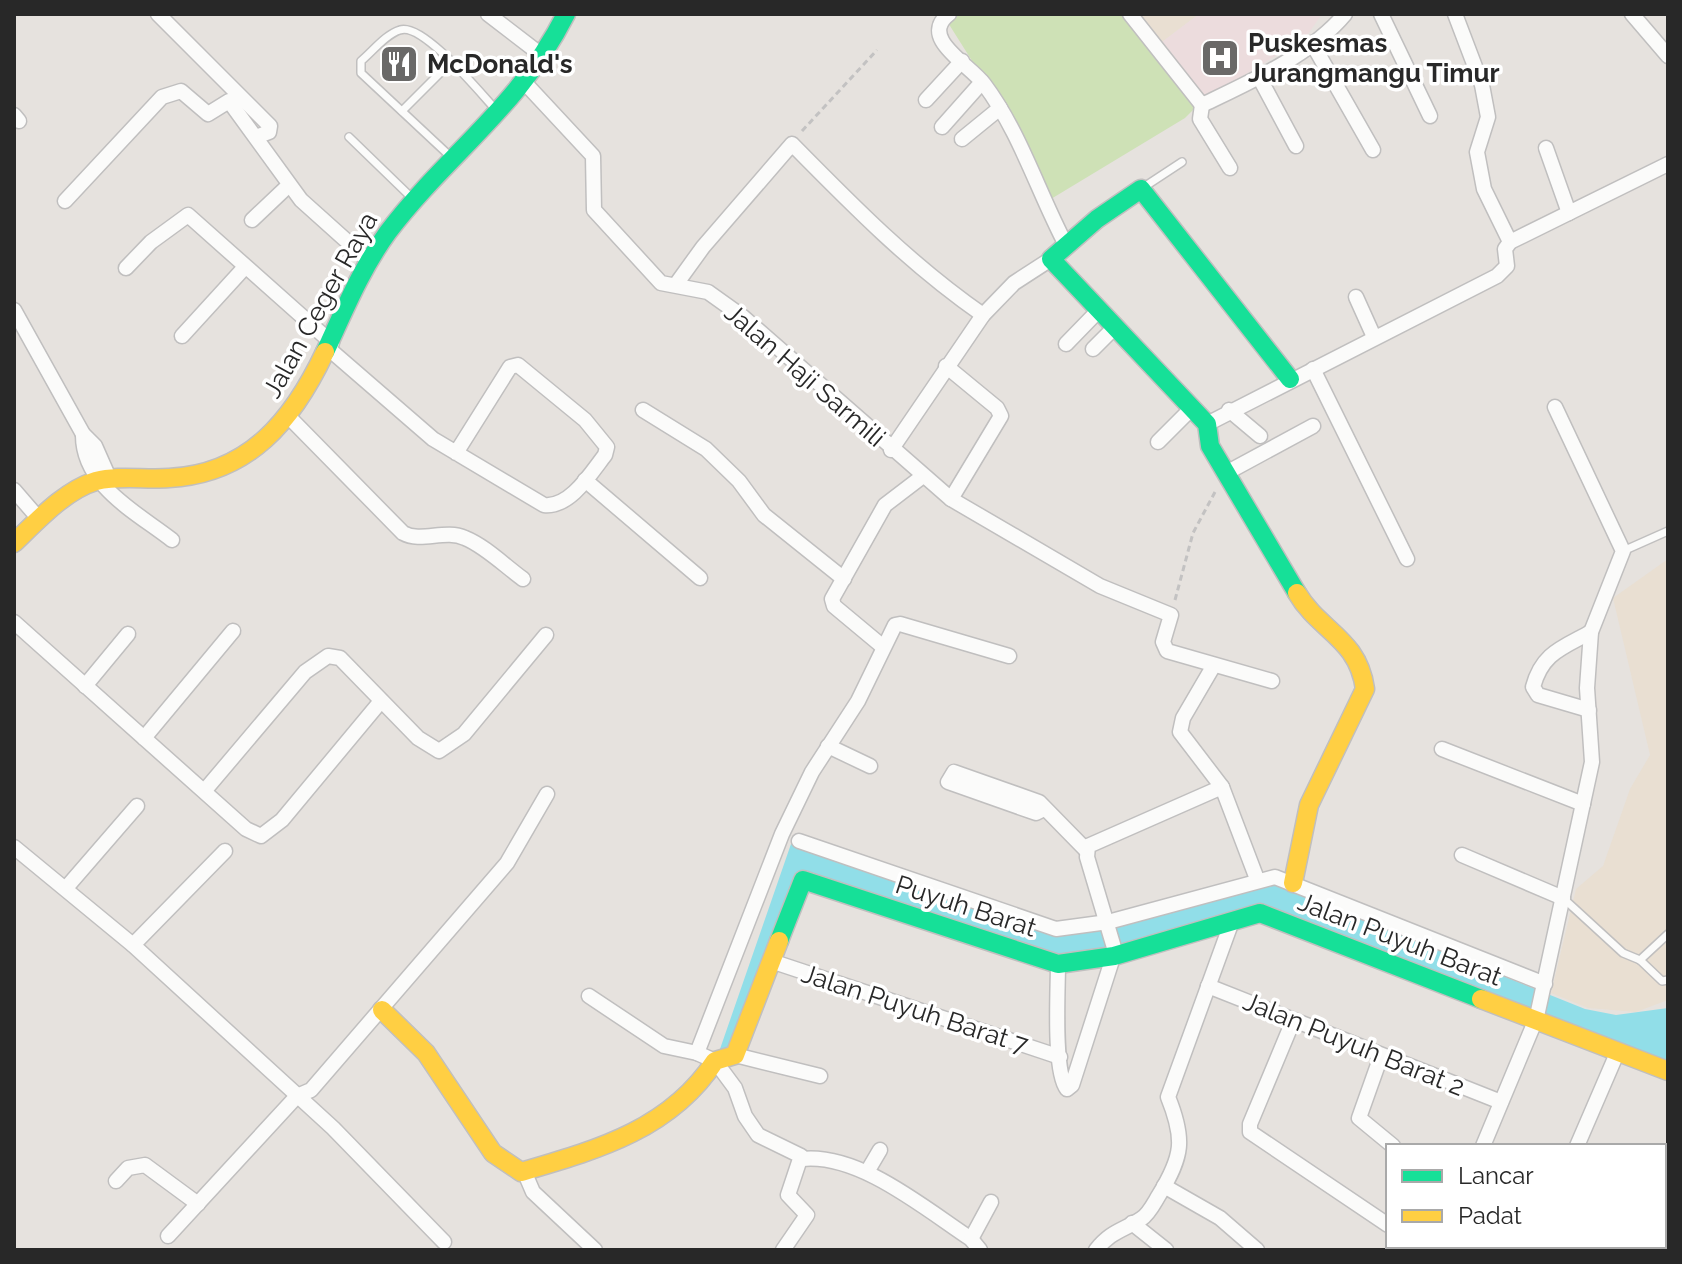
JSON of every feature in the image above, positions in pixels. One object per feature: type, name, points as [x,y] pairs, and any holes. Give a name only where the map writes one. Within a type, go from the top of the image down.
[{"type":"street","points":[[158,14],[270,126],[269,132],[256,137]]},
{"type":"street","points":[[488,14],[544,57]]},
{"type":"street","name":"Jalan Ceger Raya","points":[[14,543],[64,498],[105,484],[210,472],[240,460],[289,417],[331,346],[369,261],[413,199],[525,83],[544,57],[566,14]]},
{"type":"street","points":[[949,14],[939,24],[937,33],[942,44],[982,82],[1000,108],[1066,245]]},
{"type":"street","points":[[1130,14],[1200,103],[1200,119],[1230,168]]},
{"type":"street","points":[[1200,103],[1259,77],[1312,43],[1346,14]]},
{"type":"street","points":[[1381,14],[1430,116]]},
{"type":"street","points":[[1455,14],[1482,85],[1488,117],[1477,152],[1484,189],[1510,242]]},
{"type":"street","points":[[1632,14],[1668,56]]},
{"type":"street","points":[[1312,43],[1373,150]]},
{"type":"street","points":[[926,100],[962,61]]},
{"type":"street","points":[[1259,77],[1296,146]]},
{"type":"street","points":[[942,127],[982,82]]},
{"type":"street","name":"Jalan Haji Sarmili","points":[[525,83],[593,156],[592,206],[596,215],[661,283],[669,286],[677,283],[708,292],[743,317],[891,450],[951,499],[1100,586],[1171,615]]},
{"type":"street","points":[[65,201],[162,97],[173,92],[189,95],[208,114],[229,101],[289,185],[331,229],[369,261]]},
{"type":"street","points":[[962,139],[1000,108]]},
{"type":"street","points":[[677,283],[703,247],[792,144],[878,232],[934,281],[983,315]]},
{"type":"street","points":[[1546,148],[1569,213]]},
{"type":"street","points":[[1207,424],[1229,410],[1503,272],[1508,260],[1506,245],[1510,242],[1668,164]]},
{"type":"street","points":[[252,220],[289,185]]},
{"type":"street","points":[[891,450],[983,315],[1014,283],[1051,259],[1141,189],[1290,379]]},
{"type":"street","points":[[126,268],[183,215],[193,217],[433,439],[456,453],[544,505],[560,503],[585,480],[605,455],[605,441],[585,420],[518,365],[510,367],[456,453]]},
{"type":"street","points":[[1051,259],[1207,424],[1210,446],[1305,607],[1319,622],[1338,634],[1364,675],[1365,689],[1315,783],[1304,813],[1297,836],[1293,883]]},
{"type":"street","points":[[182,336],[245,267]]},
{"type":"street","points":[[1356,297],[1374,337]]},
{"type":"street","points":[[14,310],[83,434],[95,446],[105,484],[172,540]]},
{"type":"street","points":[[1066,344],[1099,310]]},
{"type":"street","points":[[1093,349],[1115,327]]},
{"type":"street","points":[[946,366],[997,408],[1001,416],[951,499]]},
{"type":"street","points":[[1313,369],[1407,559]]},
{"type":"street","points":[[1484,1144],[1536,1018],[1545,986],[1592,762],[1589,710],[1591,632],[1623,551],[1555,407]]},
{"type":"street","points":[[1158,442],[1192,408]]},
{"type":"street","points":[[643,410],[706,449],[739,481],[764,515],[844,579]]},
{"type":"street","points":[[1229,410],[1260,436]]},
{"type":"street","points":[[289,417],[409,536],[443,533],[465,538],[523,579]]},
{"type":"street","points":[[1228,472],[1313,426]]},
{"type":"street","points":[[882,646],[834,606],[832,599],[885,505],[923,476]]},
{"type":"street","points":[[585,480],[700,578]]},
{"type":"street","points":[[14,490],[39,519]]},
{"type":"street","points":[[1171,615],[1164,633],[1164,649],[1272,681]]},
{"type":"street","points":[[14,622],[206,789],[246,829],[261,836],[268,834],[381,701]]},
{"type":"street","points":[[697,1053],[782,834],[828,746],[858,701],[882,646],[895,625],[1009,656]]},
{"type":"street","points":[[144,738],[233,631]]},
{"type":"street","points":[[1589,710],[1538,695],[1533,687],[1541,664],[1550,655],[1591,632]]},
{"type":"street","points":[[85,686],[128,634]]},
{"type":"street","points":[[206,789],[318,661],[328,656],[340,658],[429,748],[439,751],[464,734],[546,635]]},
{"type":"street","points":[[1214,665],[1183,718],[1180,732],[1222,787],[1257,879]]},
{"type":"street","points":[[828,746],[870,766]]},
{"type":"street","points":[[1442,749],[1583,804]]},
{"type":"street","points":[[1044,809],[1036,813],[949,784],[952,773],[1039,802],[1087,851],[1115,954],[1072,1085],[1067,1089],[1063,1083],[1060,1057],[1058,964]]},
{"type":"street","points":[[1087,851],[1092,843],[1222,787]]},
{"type":"street","points":[[168,1236],[297,1096],[311,1090],[382,1010],[507,863],[547,794]]},
{"type":"street","points":[[66,888],[137,806]]},
{"type":"street","points":[[799,841],[1056,929],[1109,924],[1257,879],[1275,877],[1545,986]]},
{"type":"street","points":[[14,847],[133,945],[333,1128],[444,1242]]},
{"type":"street","points":[[133,945],[225,851]]},
{"type":"street","points":[[1462,855],[1563,898]]},
{"type":"street","name":"Puyuh Barat","points":[[771,961],[803,880],[1058,964],[1115,954]]},
{"type":"street","name":"Jalan Puyuh Barat","points":[[1115,954],[1260,913],[1668,1071]]},
{"type":"street","points":[[1096,1250],[1116,1229],[1148,1213],[1178,1158],[1181,1134],[1168,1097],[1232,921]]},
{"type":"street","points":[[735,1055],[771,961]]},
{"type":"street","name":"Jalan Puyuh Barat 7","points":[[771,961],[1060,1057]]},
{"type":"street","name":"Jalan Puyuh Barat 2","points":[[1208,986],[1501,1102]]},
{"type":"street","points":[[589,996],[664,1046],[697,1053],[715,1061],[735,1088],[745,1116],[758,1135],[802,1159],[831,1158],[867,1172],[975,1244],[991,1202]]},
{"type":"street","points":[[382,1010],[410,1033],[428,1055],[486,1145],[509,1169],[524,1171],[630,1137],[702,1085],[715,1061],[735,1055],[820,1076]]},
{"type":"street","points":[[1293,1021],[1250,1124],[1250,1132],[1386,1224]]},
{"type":"street","points":[[1578,1144],[1618,1051]]},
{"type":"street","points":[[1381,1056],[1359,1118],[1391,1144]]},
{"type":"street","points":[[867,1172],[880,1150]]},
{"type":"street","points":[[783,1250],[807,1215],[788,1195],[802,1159]]},
{"type":"street","points":[[116,1181],[128,1168],[145,1165],[198,1204]]},
{"type":"street","points":[[524,1171],[533,1192],[548,1209],[595,1250]]},
{"type":"street","points":[[1164,1186],[1220,1218],[1257,1250]]},
{"type":"street","points":[[1132,1223],[1166,1250]]},
{"type":"lane","points":[[454,159],[361,73],[361,61],[396,31],[406,29],[423,35],[499,113]]},
{"type":"lane","points":[[402,111],[451,62]]},
{"type":"lane","points":[[349,137],[413,199]]},
{"type":"lane","points":[[1141,189],[1182,162]]},
{"type":"lane","points":[[1623,551],[1668,531]]},
{"type":"lane","points":[[1563,898],[1623,953],[1640,960],[1662,981],[1668,980]]},
{"type":"lane","points":[[1640,960],[1668,934]]},
{"type":"path","points":[[792,144],[808,121],[877,50]]},
{"type":"path","points":[[1171,615],[1193,533],[1228,472]]},
{"type":"shaded area","points":[[1134,14],[1199,14],[1158,45]]},
{"type":"shaded area","name":"Puskesmas Jurangmangu Timur","points":[[1199,14],[1322,14],[1306,37],[1201,102],[1158,45]]},
{"type":"shaded area","points":[[1668,559],[1668,1000],[1636,1012],[1588,1008],[1551,993],[1576,889],[1603,866],[1630,789],[1650,755],[1613,598]]},
{"type":"green space","points":[[951,14],[1134,14],[1201,102],[1185,118],[1046,202],[1003,110],[945,18]]},
{"type":"water","points":[[791,844],[1055,935],[1109,930],[1271,883],[1585,1009],[1616,1015],[1668,1008],[1668,1063],[1264,907],[1114,948],[1062,958],[800,871],[734,1055],[720,1049]]},
{"type":"traffic: fast","points":[[325,352],[378,246],[411,204],[527,77],[566,14]]},
{"type":"traffic: fast","points":[[1290,379],[1141,189],[1097,219],[1051,259],[1207,424],[1210,446],[1297,593]]},
{"type":"traffic: fast","points":[[779,941],[803,880],[1058,964],[1114,956],[1260,913],[1481,999]]},
{"type":"traffic: slow","points":[[14,543],[52,507],[85,485],[114,478],[197,474],[223,466],[245,454],[283,421],[325,352]]},
{"type":"traffic: slow","points":[[1293,883],[1309,805],[1365,689],[1355,658],[1297,593]]},
{"type":"traffic: slow","points":[[382,1010],[426,1053],[493,1153],[521,1172],[577,1155],[654,1121],[697,1085],[715,1061],[735,1055],[779,941]]},
{"type":"traffic: slow","points":[[1481,999],[1668,1071]]},
{"type":"place","name":"Puskesmas Jurangmangu Timur","points":[[1220,58]]},
{"type":"place","name":"McDonald's","points":[[399,64]]}]
